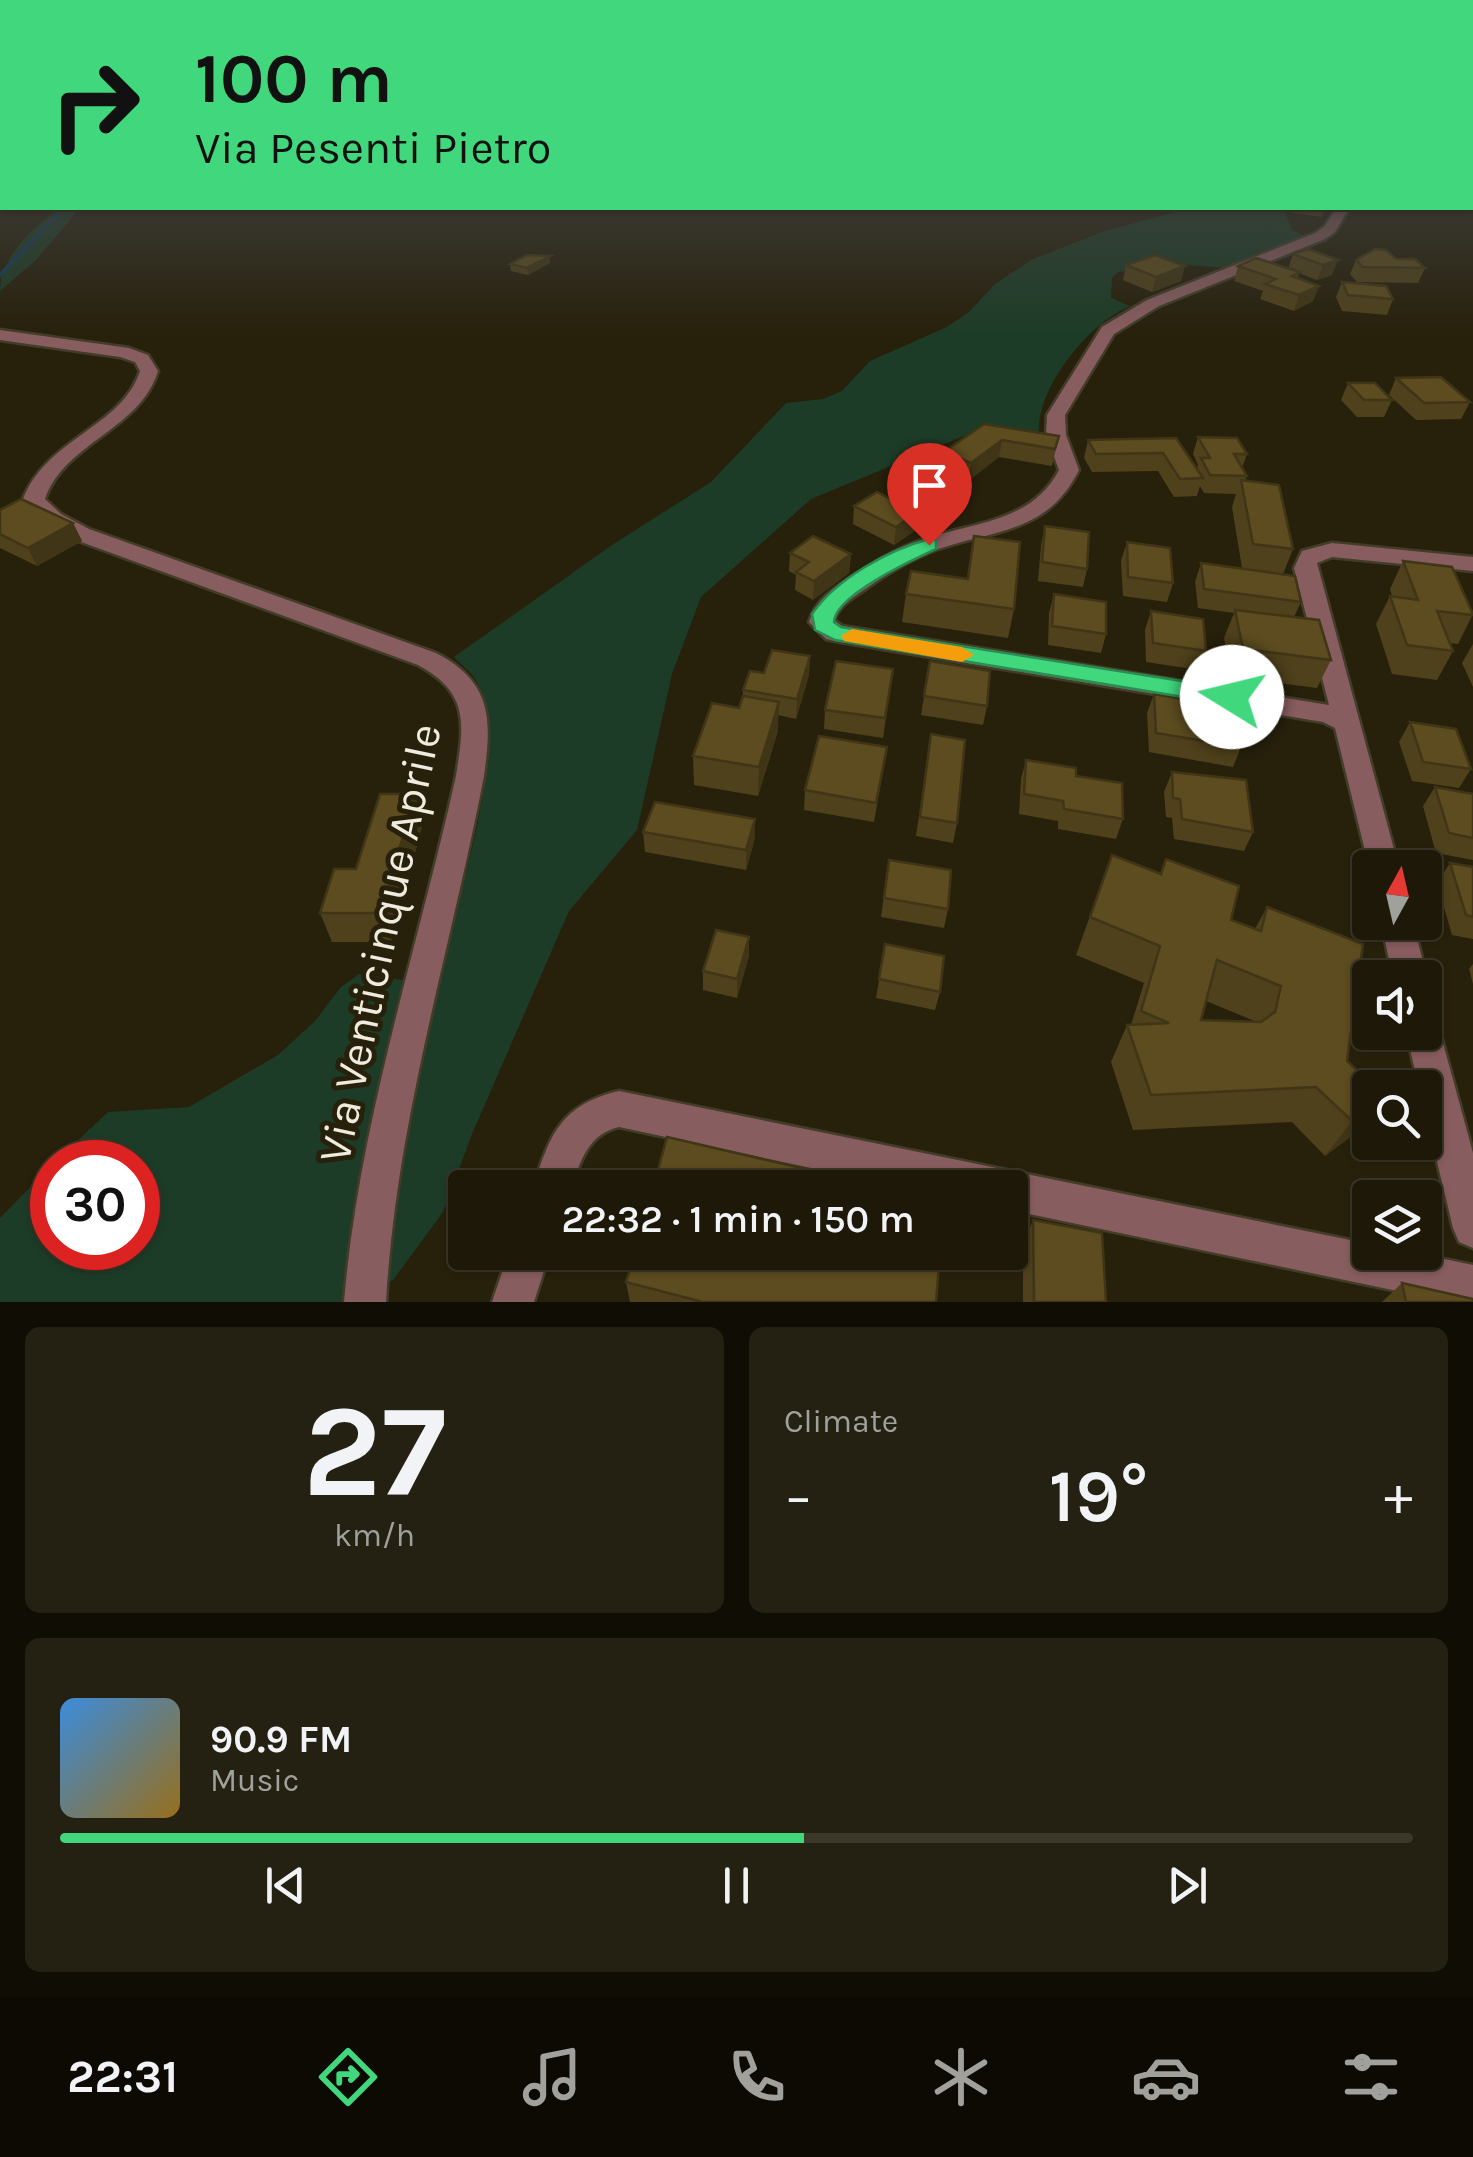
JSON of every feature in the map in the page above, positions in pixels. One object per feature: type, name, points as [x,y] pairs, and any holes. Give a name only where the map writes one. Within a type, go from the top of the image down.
[{"type":"street","points":[[1339,213],[1324,234],[1153,303],[1108,331],[1057,411],[1056,435],[1068,470],[1059,491],[1043,508],[908,553],[834,600],[821,619],[826,630],[835,633],[1312,709],[1341,720]]},
{"type":"street","name":"Via Venticinque Aprile","points":[[0,335],[123,352],[142,359],[148,368],[148,380],[138,394],[40,480],[34,499],[40,510],[81,534],[435,662],[465,686],[474,712],[466,794],[380,1153],[368,1240],[366,1302]]},
{"type":"street","points":[[1379,850],[1341,720],[1305,568],[1307,559],[1318,551],[1332,550],[1473,564]]},
{"type":"street","points":[[1428,1050],[1473,1228]]},
{"type":"street","points":[[559,1170],[571,1136],[580,1125],[604,1111],[619,1109],[913,1170]]},
{"type":"street","points":[[1028,1194],[1473,1286]]},
{"type":"street","points":[[513,1302],[524,1270]]},
{"type":"green space","points":[[55,213],[76,213],[36,260],[0,291],[12,255]]},
{"type":"green space","points":[[1173,213],[1285,213],[1292,230],[1308,238],[1225,268],[1176,264],[1118,272],[1112,278],[1111,298],[1130,306],[1097,328],[1066,362],[1044,403],[1040,442],[971,433],[811,499],[701,597],[672,674],[637,830],[569,911],[459,1170],[448,1170],[448,1199],[443,1212],[393,1280],[350,1302],[0,1302],[0,1218],[30,1187],[30,1270],[160,1270],[160,1140],[78,1140],[108,1112],[189,1107],[278,1055],[315,1021],[341,987],[359,974],[432,984],[466,874],[488,742],[485,706],[475,679],[454,657],[612,545],[711,482],[786,403],[823,399],[842,391],[870,361],[947,327],[970,311],[995,284],[1033,259],[1102,232]]},
{"type":"building","points":[[1308,249],[1338,260],[1323,265],[1293,254]]},
{"type":"building","points":[[1375,249],[1386,250],[1396,259],[1415,259],[1425,268],[1363,267],[1356,260]]},
{"type":"building","points":[[527,255],[550,256],[527,268],[510,264]]},
{"type":"building","points":[[1155,255],[1185,266],[1156,277],[1126,265]]},
{"type":"building","points":[[1256,258],[1300,272],[1292,276],[1319,286],[1299,295],[1265,284],[1276,279],[1238,266]]},
{"type":"building","points":[[1342,282],[1386,286],[1393,299],[1348,295]]},
{"type":"building","points":[[1441,377],[1470,402],[1424,403],[1396,378]]},
{"type":"building","points":[[1348,383],[1375,383],[1392,400],[1364,400]]},
{"type":"building","points":[[984,424],[1059,436],[1055,449],[1002,440],[971,463],[944,452]]},
{"type":"building","points":[[1198,437],[1237,438],[1247,454],[1234,454],[1247,476],[1210,475],[1201,458],[1210,458]]},
{"type":"building","points":[[1176,438],[1203,478],[1180,479],[1163,453],[1096,454],[1088,440]]},
{"type":"building","points":[[1241,480],[1279,485],[1293,549],[1253,544]]},
{"type":"building","points":[[911,491],[943,507],[927,517],[918,512],[896,527],[854,506],[877,492],[895,501]]},
{"type":"building","points":[[21,499],[73,523],[28,548],[0,534],[0,510]]},
{"type":"building","points":[[1045,526],[1089,532],[1087,569],[1042,562]]},
{"type":"building","points":[[813,536],[851,554],[814,581],[796,572],[809,562],[790,553]]},
{"type":"building","points":[[974,536],[1020,542],[1014,609],[906,594],[911,571],[968,579]]},
{"type":"building","points":[[1127,542],[1170,548],[1173,583],[1128,577]]},
{"type":"building","points":[[1403,561],[1452,567],[1473,614],[1437,611],[1453,651],[1407,645],[1390,596],[1418,600]]},
{"type":"building","points":[[1201,563],[1295,576],[1301,602],[1204,589]]},
{"type":"building","points":[[1054,594],[1106,602],[1106,634],[1052,626]]},
{"type":"building","points":[[1235,610],[1319,620],[1331,660],[1243,649]]},
{"type":"building","points":[[1151,611],[1203,619],[1206,651],[1153,643]]},
{"type":"building","points":[[772,650],[810,656],[797,699],[743,690],[750,671],[764,673]]},
{"type":"building","points":[[836,661],[893,669],[885,718],[825,710]]},
{"type":"building","points":[[930,661],[990,671],[987,706],[924,696]]},
{"type":"building","points":[[1154,694],[1237,708],[1241,747],[1156,733]]},
{"type":"building","points":[[743,696],[779,702],[759,767],[693,756],[712,703],[739,708]]},
{"type":"building","points":[[1410,722],[1456,729],[1471,769],[1423,762]]},
{"type":"building","points":[[931,734],[965,740],[957,823],[920,817]]},
{"type":"building","points":[[819,736],[887,747],[876,803],[805,790]]},
{"type":"building","points":[[1026,760],[1076,768],[1076,776],[1122,783],[1123,819],[1064,809],[1063,801],[1024,794]]},
{"type":"building","points":[[1172,772],[1246,780],[1253,832],[1182,819],[1180,799],[1173,798]]},
{"type":"building","points":[[1435,787],[1473,794],[1473,838],[1449,833]]},
{"type":"building","points":[[380,794],[415,794],[381,913],[320,913],[334,869],[356,869]]},
{"type":"building","points":[[655,802],[755,819],[746,850],[643,832]]},
{"type":"building","points":[[1112,855],[1161,874],[1166,859],[1239,886],[1231,920],[1261,931],[1267,907],[1363,944],[1361,960],[1352,960],[1352,1024],[1347,1061],[1357,1070],[1352,1070],[1352,1121],[1316,1087],[1151,1095],[1127,1025],[1169,1023],[1141,1011],[1160,946],[1090,917]],"holes":[[[1217,960],[1281,986],[1275,1012],[1261,1022],[1201,1020]]]},
{"type":"building","points":[[889,860],[951,870],[948,909],[884,898]]},
{"type":"building","points":[[1450,863],[1473,867],[1473,917],[1466,915]]},
{"type":"building","points":[[716,930],[749,937],[737,979],[703,971]]},
{"type":"building","points":[[885,944],[944,956],[940,992],[879,979]]},
{"type":"building","points":[[667,1137],[810,1170],[658,1170]]},
{"type":"building","points":[[1033,1220],[1102,1233],[1106,1302],[1034,1302]]},
{"type":"building","points":[[630,1270],[939,1270],[936,1302],[703,1302],[626,1282]]},
{"type":"building","points":[[1402,1283],[1473,1299],[1473,1302],[1406,1302]]},
{"type":"waterway","points":[[0,275],[59,213]]},
{"type":"slow traffic","points":[[852,636],[962,655]]},
{"type":"route","points":[[929,545],[888,564],[834,600],[822,614],[822,626],[835,633],[1232,697]]}]
